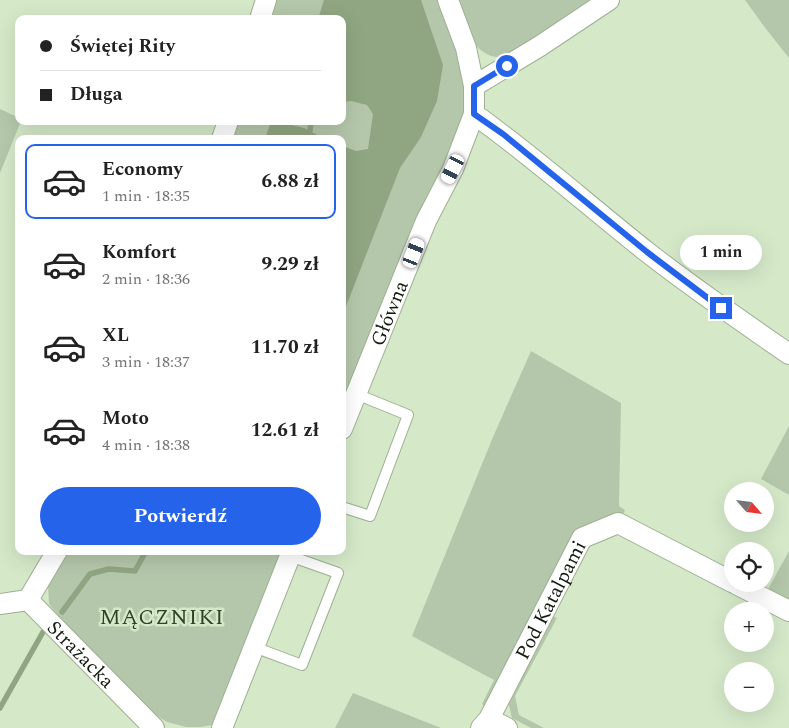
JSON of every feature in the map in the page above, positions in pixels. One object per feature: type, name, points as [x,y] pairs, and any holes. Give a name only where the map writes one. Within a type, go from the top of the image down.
[{"type":"street","points":[[261,15],[266,0]]},
{"type":"street","name":"Główna","points":[[346,419],[426,221],[453,169],[474,114],[474,86],[466,48],[448,0]]},
{"type":"street","points":[[474,86],[540,46],[609,0]]},
{"type":"street","points":[[474,114],[503,134],[647,252],[736,318],[789,354]]},
{"type":"street","name":"Pod Katalpami","points":[[485,723],[582,538],[618,523],[724,578]]},
{"type":"street","points":[[0,604],[28,600],[55,555]]},
{"type":"street","points":[[222,728],[290,555]]},
{"type":"street","points":[[752,592],[789,611]]},
{"type":"street","name":"Strażacka","points":[[28,600],[154,728]]},
{"type":"street","points":[[485,723],[507,728]]},
{"type":"lane","points":[[346,508],[370,516],[408,415],[356,394]]},
{"type":"lane","points":[[254,647],[302,665],[338,573],[296,555]]},
{"type":"shaded area","points":[[274,0],[442,0],[464,75],[466,101],[464,114],[452,149],[346,403],[346,135],[231,135],[235,125],[346,125],[346,15],[269,15]]},
{"type":"shaded area","points":[[324,0],[421,0],[443,65],[437,101],[421,137],[400,168],[346,306],[346,147],[356,151],[368,149],[373,114],[367,105],[346,102],[346,15],[319,15]]},
{"type":"shaded area","points":[[455,0],[600,0],[503,58],[491,56],[483,52],[472,40]]},
{"type":"shaded area","points":[[745,0],[789,0],[789,58],[766,29]]},
{"type":"shaded area","points":[[0,109],[15,116],[15,125],[19,125],[0,173]]},
{"type":"shaded area","points":[[270,125],[292,125],[304,128],[317,135],[266,135]]},
{"type":"shaded area","points":[[531,351],[621,403],[619,506],[625,510],[623,515],[620,513],[579,530],[488,709],[482,704],[494,680],[412,636],[493,437]]},
{"type":"shaded area","points":[[789,426],[789,495],[774,486],[774,482],[766,482],[761,479]]},
{"type":"shaded area","points":[[789,551],[789,606],[766,593],[774,592],[774,578]]},
{"type":"shaded area","points":[[64,555],[282,555],[218,719],[212,725],[200,727],[186,727],[167,722],[146,709],[68,627],[49,604],[48,586]]},
{"type":"shaded area","points":[[549,614],[557,618],[515,696],[519,715],[544,728],[531,728],[512,718],[507,697]]},
{"type":"shaded area","points":[[353,693],[441,728],[335,728]]},
{"type":"waterway","points":[[309,135],[311,125]]},
{"type":"waterway","points":[[62,612],[90,574],[109,569],[135,571],[144,555]]},
{"type":"waterway","points":[[0,708],[43,632]]},
{"type":"district","name":"MĄCZNIKI","points":[[162,616]]},
{"type":"route","points":[[507,66],[474,86],[474,114],[503,134],[647,252],[721,308]]}]
